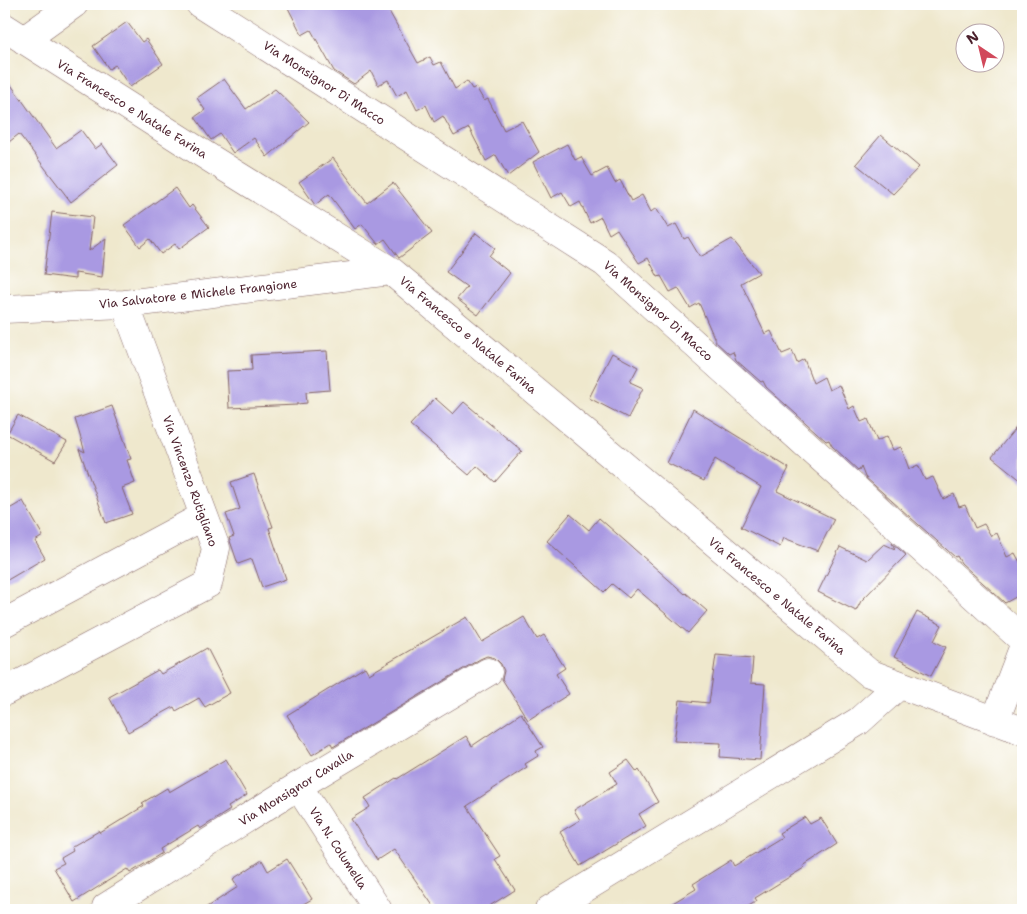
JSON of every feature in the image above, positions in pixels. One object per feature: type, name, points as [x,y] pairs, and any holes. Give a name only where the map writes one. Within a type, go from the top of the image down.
[{"type":"street","points":[[14,34],[74,4]]},
{"type":"street","name":"Via Monsignor Di Macco","points":[[200,4],[605,263],[1023,640]]},
{"type":"street","name":"Via Francesco e Natale Farina","points":[[14,34],[391,271],[869,674],[1023,731]]},
{"type":"street","name":"Via Salvatore e Michele Frangione","points":[[4,309],[125,304],[391,271]]},
{"type":"street","name":"Via Vincenzo Rutigliano","points":[[4,692],[208,584],[216,548],[125,304]]},
{"type":"street","points":[[4,623],[204,516]]},
{"type":"street","points":[[995,721],[1023,648]]},
{"type":"street","name":"Via Monsignor Cavalla","points":[[106,907],[298,786],[488,672]]},
{"type":"street","points":[[549,910],[859,721],[900,685]]},
{"type":"street","name":"Via N. Columella","points":[[298,786],[378,910]]},
{"type":"building","points":[[286,4],[385,4],[418,63],[430,57],[434,65],[441,62],[455,89],[467,81],[472,89],[476,87],[484,101],[488,99],[504,130],[522,121],[539,152],[508,176],[496,155],[486,161],[469,128],[454,136],[443,116],[434,122],[426,105],[417,110],[407,90],[397,96],[388,80],[378,85],[371,71],[354,84],[334,71],[311,30],[302,35]]},
{"type":"building","points":[[127,22],[142,42],[146,39],[163,64],[130,87],[115,65],[109,69],[93,46]]},
{"type":"building","points":[[4,75],[56,148],[81,130],[95,149],[102,144],[118,165],[71,202],[19,134],[4,146]]},
{"type":"building","points":[[224,79],[246,109],[275,89],[309,122],[267,157],[254,138],[233,153],[220,134],[211,140],[195,117],[205,110],[197,98]]},
{"type":"building","points":[[881,135],[919,167],[893,194],[856,164]]},
{"type":"building","points":[[567,144],[575,160],[581,157],[592,176],[607,168],[615,183],[620,180],[631,201],[642,195],[651,212],[656,208],[668,228],[676,224],[684,239],[688,237],[700,257],[732,239],[759,273],[741,283],[765,334],[771,331],[782,354],[792,350],[797,363],[804,359],[813,383],[824,377],[829,390],[839,385],[849,409],[854,406],[861,422],[868,419],[877,441],[887,436],[893,450],[901,447],[909,469],[918,465],[925,480],[933,477],[943,499],[954,494],[959,507],[965,505],[975,528],[984,524],[991,536],[997,533],[1007,557],[1015,553],[1023,568],[1023,593],[1005,603],[961,563],[957,556],[955,557],[865,477],[861,467],[859,471],[832,446],[829,440],[826,441],[766,387],[763,381],[761,382],[736,360],[733,352],[729,354],[716,342],[699,303],[690,308],[678,288],[670,292],[661,276],[658,277],[648,258],[639,263],[617,229],[609,234],[601,217],[590,223],[580,202],[571,207],[562,192],[551,198],[533,162]]},
{"type":"building","points":[[333,158],[367,203],[393,183],[432,233],[399,258],[385,239],[378,244],[362,224],[355,229],[329,194],[315,205],[299,182]]},
{"type":"building","points":[[175,188],[189,208],[192,205],[209,227],[179,249],[175,244],[161,254],[150,239],[140,247],[124,225]]},
{"type":"building","points":[[52,212],[93,217],[89,251],[106,238],[102,277],[75,273],[75,279],[44,275]]},
{"type":"building","points":[[476,233],[495,248],[489,256],[510,273],[478,315],[457,299],[467,287],[446,272]]},
{"type":"building","points":[[327,351],[330,390],[306,392],[307,403],[297,405],[229,408],[227,371],[252,370],[251,355]]},
{"type":"building","points":[[612,353],[638,367],[630,382],[643,388],[628,418],[589,398]]},
{"type":"building","points":[[435,398],[453,414],[464,402],[522,451],[495,482],[477,466],[469,475],[410,425]]},
{"type":"building","points":[[112,406],[131,459],[127,460],[135,483],[122,488],[132,514],[106,523],[79,449],[85,452],[75,419]]},
{"type":"building","points":[[693,409],[789,468],[777,491],[834,519],[818,551],[784,538],[780,547],[741,527],[761,487],[715,459],[704,481],[667,463]]},
{"type":"building","points":[[18,415],[67,442],[55,461],[7,434]]},
{"type":"building","points":[[1023,419],[1023,482],[992,457]]},
{"type":"building","points":[[254,474],[273,527],[269,528],[286,579],[262,587],[252,559],[238,564],[229,538],[234,536],[226,514],[240,509],[231,482]]},
{"type":"building","points":[[23,501],[43,536],[35,541],[45,558],[4,582],[4,512]]},
{"type":"building","points":[[570,514],[589,530],[599,518],[707,611],[688,633],[637,589],[629,598],[612,584],[604,592],[547,541]]},
{"type":"building","points":[[892,543],[906,555],[861,601],[856,611],[818,592],[840,547],[867,560],[884,544],[895,549]]},
{"type":"building","points":[[917,612],[942,625],[934,641],[946,647],[931,676],[894,657]]},
{"type":"building","points":[[467,617],[482,642],[524,617],[537,639],[544,635],[565,668],[556,674],[569,694],[528,720],[502,679],[504,671],[501,664],[495,658],[487,656],[333,747],[331,743],[312,755],[287,715],[365,667],[369,674]]},
{"type":"building","points":[[207,648],[230,693],[205,707],[199,698],[176,711],[174,707],[128,732],[109,697],[158,670],[161,674]]},
{"type":"building","points":[[716,655],[753,658],[751,683],[765,684],[760,760],[720,757],[721,743],[674,741],[680,700],[709,703]]},
{"type":"building","points":[[521,713],[543,747],[536,751],[538,756],[525,764],[527,767],[467,806],[500,856],[495,859],[515,890],[483,910],[436,910],[394,849],[377,860],[351,819],[370,807],[365,798],[396,778],[466,736],[472,746]]},
{"type":"building","points":[[226,759],[247,795],[228,807],[230,810],[200,829],[198,826],[160,849],[162,853],[130,873],[127,869],[74,902],[54,868],[64,863],[61,858],[73,851],[71,847],[99,831],[100,833],[144,806],[142,803],[167,788],[169,792]]},
{"type":"building","points":[[628,760],[637,772],[639,770],[658,802],[639,814],[646,826],[580,866],[560,832],[580,820],[574,810],[617,784],[610,772]]},
{"type":"building","points":[[805,817],[810,824],[821,818],[837,844],[803,866],[804,868],[755,898],[757,901],[742,910],[661,910],[696,889],[693,884],[731,860],[734,866],[782,837],[779,833]]},
{"type":"building","points":[[287,859],[312,899],[293,910],[202,910],[238,887],[233,879],[262,860],[268,871]]}]
